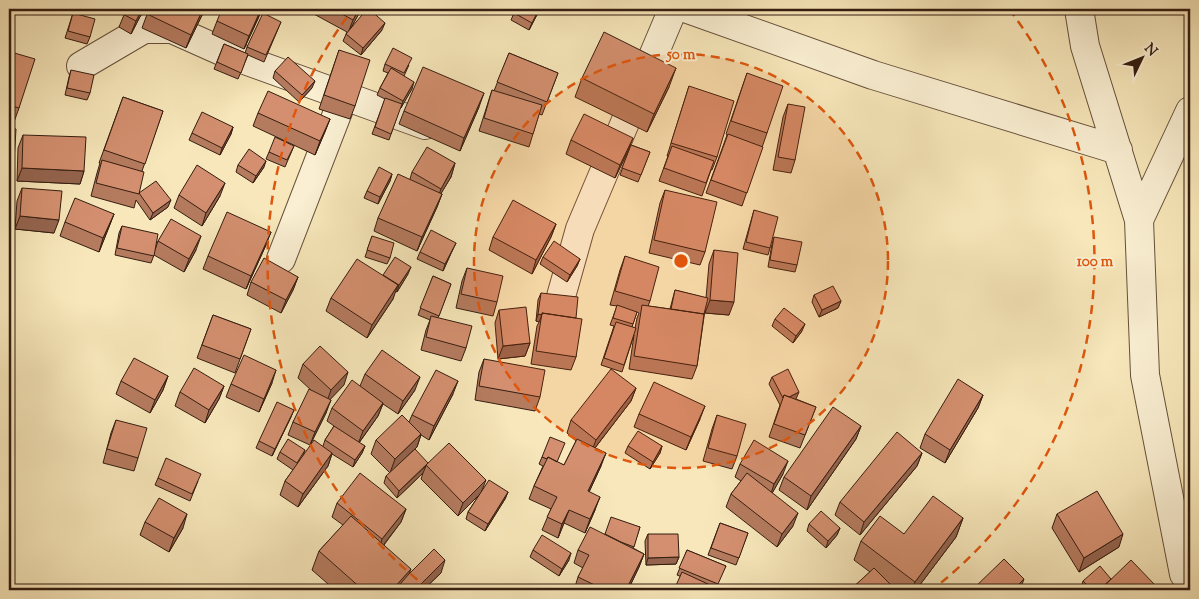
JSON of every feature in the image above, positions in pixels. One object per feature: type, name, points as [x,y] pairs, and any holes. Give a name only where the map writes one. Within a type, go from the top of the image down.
[{"type":"street","points":[[560,300],[580,229],[673,9]]},
{"type":"street","points":[[688,9],[873,75],[1118,150]]},
{"type":"street","points":[[1078,9],[1085,46],[1139,220],[1145,375],[1184,574],[1190,582]]},
{"type":"street","points":[[81,66],[144,29],[172,29],[232,45],[344,96],[425,125]]},
{"type":"street","points":[[280,259],[344,96]]},
{"type":"street","points":[[1139,220],[1190,111]]},
{"type":"building","points":[[126,9],[142,9],[136,21],[123,14]]},
{"type":"building","points":[[149,9],[203,9],[191,35],[147,14]]},
{"type":"building","points":[[222,9],[261,9],[249,36],[217,21]]},
{"type":"building","points":[[333,9],[359,9],[353,20]]},
{"type":"building","points":[[367,9],[385,23],[363,48],[346,34]]},
{"type":"building","points":[[517,9],[539,9],[532,23],[514,13]]},
{"type":"building","points":[[73,13],[95,19],[90,37],[68,31]]},
{"type":"building","points":[[263,13],[281,22],[266,55],[247,47]]},
{"type":"building","points":[[604,32],[676,68],[654,114],[582,78]]},
{"type":"building","points":[[224,44],[248,54],[241,73],[217,62]]},
{"type":"building","points":[[393,48],[412,58],[404,73],[385,64]]},
{"type":"building","points":[[339,50],[370,60],[355,106],[324,95]]},
{"type":"building","points":[[11,52],[35,59],[19,108],[9,105],[9,60]]},
{"type":"building","points":[[509,53],[558,73],[547,102],[497,82]]},
{"type":"building","points":[[288,57],[315,81],[302,95],[275,71]]},
{"type":"building","points":[[423,67],[484,93],[464,138],[404,111]]},
{"type":"building","points":[[391,68],[414,82],[403,101],[380,88]]},
{"type":"building","points":[[71,70],[94,75],[90,93],[67,88]]},
{"type":"building","points":[[747,73],[783,86],[767,133],[731,121]]},
{"type":"building","points":[[689,86],[734,101],[717,157],[671,143]]},
{"type":"building","points":[[492,90],[542,105],[533,134],[484,118]]},
{"type":"building","points":[[268,91],[330,119],[320,141],[258,113]]},
{"type":"building","points":[[123,97],[163,111],[145,164],[104,150]]},
{"type":"building","points":[[385,98],[402,104],[391,134],[375,127]]},
{"type":"building","points":[[788,104],[805,107],[795,160],[778,157]]},
{"type":"building","points":[[202,112],[233,127],[222,148],[192,133]]},
{"type":"building","points":[[584,114],[633,138],[620,165],[571,140]]},
{"type":"building","points":[[9,128],[16,129],[13,178],[9,178]]},
{"type":"building","points":[[728,134],[763,147],[747,193],[711,180]]},
{"type":"building","points":[[23,135],[86,137],[84,171],[22,168]]},
{"type":"building","points":[[275,137],[294,146],[287,160],[269,152]]},
{"type":"building","points":[[631,145],[650,152],[641,175],[622,168]]},
{"type":"building","points":[[672,146],[714,161],[706,183],[664,168]]},
{"type":"building","points":[[427,147],[455,163],[441,189],[412,172]]},
{"type":"building","points":[[249,149],[266,161],[256,176],[238,165]]},
{"type":"building","points":[[102,160],[144,172],[139,194],[96,183]]},
{"type":"building","points":[[197,165],[225,183],[206,213],[179,195]]},
{"type":"building","points":[[379,167],[392,174],[380,197],[367,191]]},
{"type":"building","points":[[398,174],[442,194],[422,237],[378,218]]},
{"type":"building","points":[[156,181],[171,200],[153,213],[139,193]]},
{"type":"building","points":[[22,188],[62,191],[59,220],[20,216]]},
{"type":"building","points":[[665,190],[717,202],[705,252],[654,240]]},
{"type":"building","points":[[75,198],[114,214],[103,238],[65,222]]},
{"type":"building","points":[[513,200],[556,224],[536,260],[493,237]]},
{"type":"building","points":[[754,210],[778,217],[770,248],[746,242]]},
{"type":"building","points":[[227,212],[271,232],[251,276],[208,256]]},
{"type":"building","points":[[171,219],[201,236],[189,259],[158,241]]},
{"type":"building","points":[[122,226],[158,234],[154,256],[117,248]]},
{"type":"building","points":[[431,230],[456,243],[445,264],[420,252]]},
{"type":"building","points":[[372,236],[394,243],[390,258],[367,250]]},
{"type":"building","points":[[774,237],[802,242],[797,265],[770,260]]},
{"type":"building","points":[[554,241],[580,259],[570,275],[543,257]]},
{"type":"building","points":[[714,250],[738,253],[734,302],[710,300]]},
{"type":"building","points":[[625,256],[659,267],[650,301],[615,291]]},
{"type":"building","points":[[395,257],[411,267],[399,285],[383,275]]},
{"type":"building","points":[[264,258],[298,277],[286,300],[251,282]]},
{"type":"building","points":[[357,259],[398,285],[372,325],[331,298]]},
{"type":"building","points":[[467,268],[503,276],[497,302],[461,294]]},
{"type":"building","points":[[433,276],[451,284],[439,316],[420,308]]},
{"type":"building","points":[[833,286],[841,301],[822,310],[814,295]]},
{"type":"building","points":[[675,290],[708,298],[704,314],[671,309]]},
{"type":"building","points":[[541,293],[578,297],[576,318],[538,314]]},
{"type":"building","points":[[617,305],[637,312],[633,324],[613,318]]},
{"type":"building","points":[[642,305],[704,314],[697,366],[634,356]]},
{"type":"building","points":[[526,307],[530,343],[503,346],[499,310]]},
{"type":"building","points":[[784,308],[805,324],[796,336],[775,319]]},
{"type":"building","points":[[542,313],[582,319],[576,357],[536,351]]},
{"type":"building","points":[[213,315],[251,329],[240,359],[202,345]]},
{"type":"building","points":[[431,316],[472,326],[466,348],[426,337]]},
{"type":"building","points":[[616,322],[636,328],[624,365],[604,358]]},
{"type":"building","points":[[320,346],[348,372],[331,390],[303,364]]},
{"type":"building","points":[[382,350],[420,377],[403,401],[365,374]]},
{"type":"building","points":[[244,355],[276,370],[264,399],[231,384]]},
{"type":"building","points":[[134,358],[168,376],[155,400],[121,381]]},
{"type":"building","points":[[484,359],[545,370],[540,397],[479,386]]},
{"type":"building","points":[[194,368],[224,386],[209,410],[180,392]]},
{"type":"building","points":[[611,369],[636,388],[596,440],[571,420]]},
{"type":"building","points":[[788,369],[799,392],[789,397],[784,395],[783,398],[772,377]]},
{"type":"building","points":[[436,370],[458,381],[434,426],[412,415]]},
{"type":"building","points":[[958,379],[983,395],[950,450],[925,434]]},
{"type":"building","points":[[352,380],[383,403],[363,431],[332,408]]},
{"type":"building","points":[[654,382],[705,406],[691,437],[639,414]]},
{"type":"building","points":[[309,389],[331,400],[315,432],[293,422]]},
{"type":"building","points":[[784,395],[816,407],[805,435],[774,424]]},
{"type":"building","points":[[277,402],[294,410],[275,449],[259,441]]},
{"type":"building","points":[[833,407],[861,426],[811,496],[784,477]]},
{"type":"building","points":[[402,415],[421,434],[395,459],[376,440]]},
{"type":"building","points":[[717,415],[746,424],[737,456],[708,448]]},
{"type":"building","points":[[116,420],[147,428],[138,458],[107,449]]},
{"type":"building","points":[[334,426],[365,446],[355,460],[325,440]]},
{"type":"building","points":[[638,431],[662,446],[653,462],[628,446]]},
{"type":"building","points":[[897,432],[922,453],[864,522],[840,502]]},
{"type":"building","points":[[550,437],[565,443],[557,462],[548,457],[547,459],[542,457]]},
{"type":"building","points":[[288,439],[305,450],[297,463],[280,452]]},
{"type":"building","points":[[577,439],[606,453],[588,491],[600,497],[590,519],[569,510],[562,524],[547,517],[557,497],[534,486],[548,457],[564,465]]},
{"type":"building","points":[[314,440],[332,453],[303,494],[285,481]]},
{"type":"building","points":[[754,440],[788,461],[774,484],[740,464]]},
{"type":"building","points":[[449,443],[486,480],[463,503],[426,465]]},
{"type":"building","points":[[415,449],[428,463],[399,491],[386,476]]},
{"type":"building","points":[[166,458],[201,474],[192,494],[158,478]]},
{"type":"building","points":[[360,473],[406,509],[382,539],[337,503]]},
{"type":"building","points":[[747,473],[798,513],[782,534],[731,494]]},
{"type":"building","points":[[489,480],[508,492],[488,524],[468,512]]},
{"type":"building","points":[[1097,491],[1123,534],[1084,558],[1057,514]]},
{"type":"building","points":[[933,496],[963,518],[915,582],[861,541],[880,516],[904,534]]},
{"type":"building","points":[[159,498],[187,514],[174,538],[145,522]]},
{"type":"building","points":[[821,511],[840,528],[828,541],[809,524]]},
{"type":"building","points":[[351,516],[411,569],[392,590],[363,590],[319,551]]},
{"type":"building","points":[[611,517],[640,527],[634,547],[605,534]]},
{"type":"building","points":[[720,523],[748,533],[739,558],[711,548]]},
{"type":"building","points":[[590,527],[644,554],[626,590],[605,590],[578,577],[589,555],[578,550]]},
{"type":"building","points":[[648,534],[678,534],[679,557],[648,558]]},
{"type":"building","points":[[542,535],[571,553],[562,569],[533,550]]},
{"type":"building","points":[[434,549],[445,560],[415,590],[395,590],[409,574]]},
{"type":"building","points":[[687,550],[726,566],[718,584],[679,568]]},
{"type":"building","points":[[1004,559],[1024,579],[1013,590],[972,590]]},
{"type":"building","points":[[1131,560],[1155,585],[1149,590],[1100,590]]},
{"type":"building","points":[[1100,566],[1111,579],[1099,590],[1092,590],[1083,581]]},
{"type":"building","points":[[874,568],[893,587],[890,590],[850,590]]},
{"type":"building","points":[[682,572],[710,585],[708,590],[674,590]]},
{"type":"building","points":[[717,584],[730,590],[714,590]]}]
